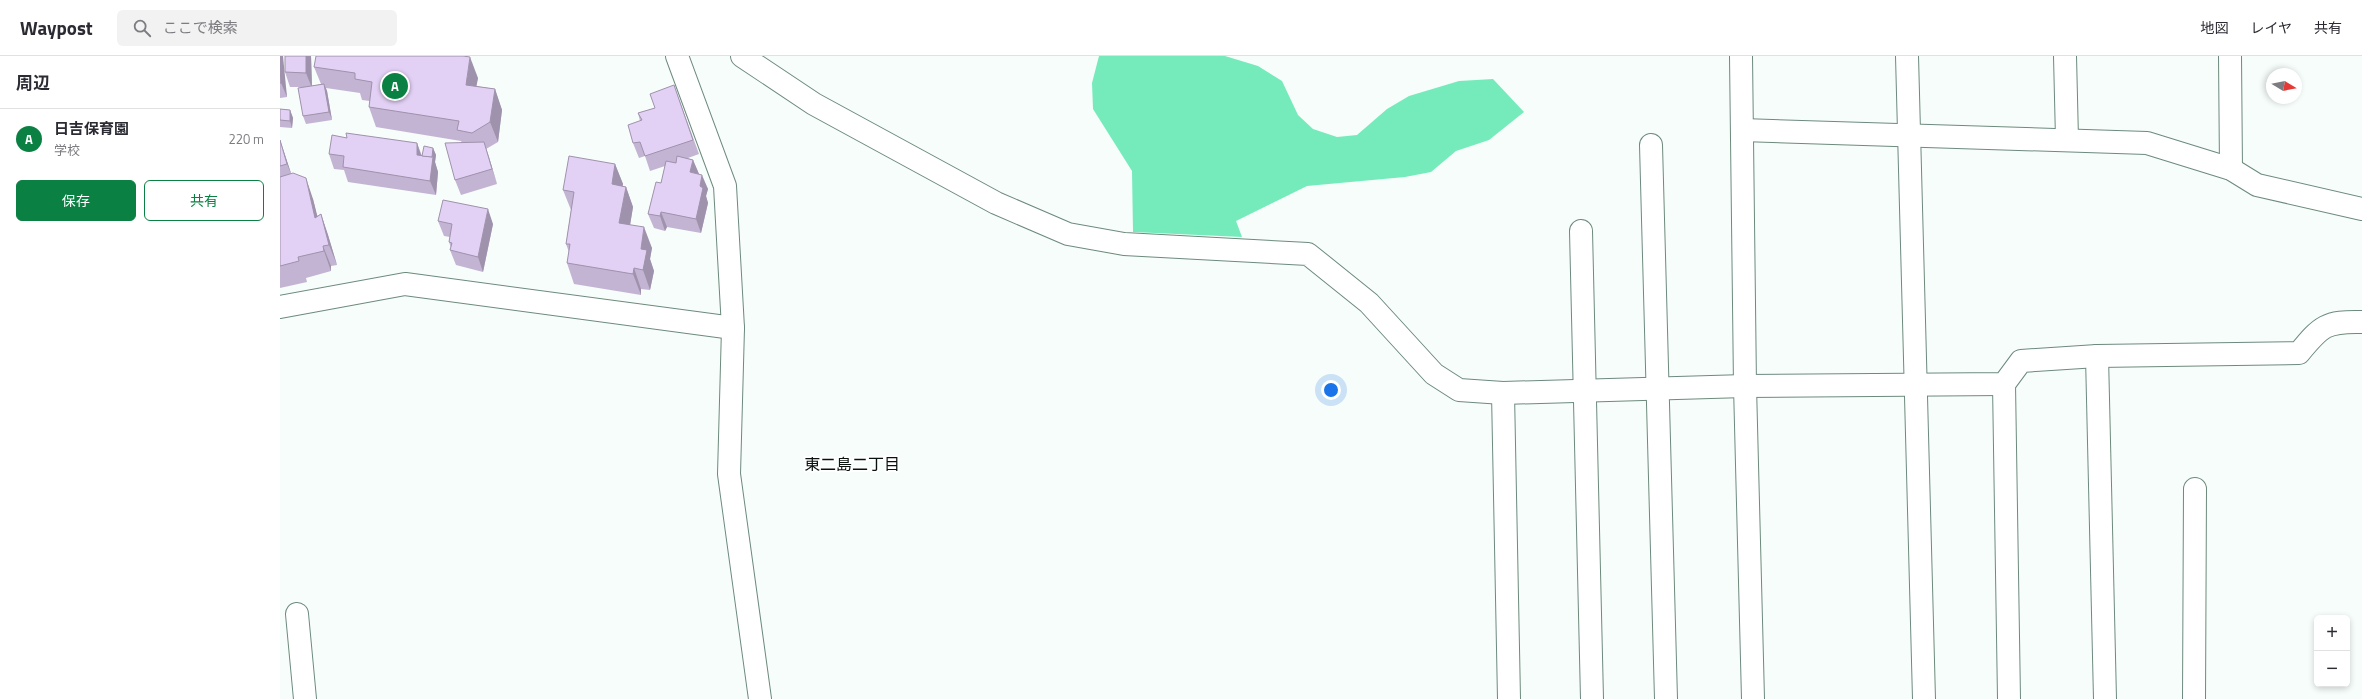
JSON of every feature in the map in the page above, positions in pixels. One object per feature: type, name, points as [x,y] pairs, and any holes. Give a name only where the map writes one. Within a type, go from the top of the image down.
[{"type":"street","points":[[677,56],[724,186],[733,328],[729,474],[760,699]]},
{"type":"street","points":[[742,56],[814,104],[996,203],[1068,234],[1124,244],[1308,254],[1369,303],[1434,374],[1460,390],[1503,393],[1745,386],[2004,384]]},
{"type":"street","points":[[1741,56],[1745,386],[1753,699]]},
{"type":"street","points":[[1907,56],[1917,384],[1924,699]]},
{"type":"street","points":[[2065,56],[2067,139]]},
{"type":"street","points":[[2230,56],[2231,169]]},
{"type":"street","points":[[1742,130],[2067,139],[2147,143],[2231,169],[2257,185],[2362,209]]},
{"type":"street","points":[[1651,145],[1666,699]]},
{"type":"street","points":[[1581,231],[1592,699]]},
{"type":"street","points":[[280,307],[405,284],[733,328]]},
{"type":"street","points":[[2009,699],[2004,384],[2021,361],[2097,356],[2299,353],[2318,330],[2339,321],[2362,322]]},
{"type":"street","points":[[2097,356],[2105,699]]},
{"type":"street","points":[[1503,393],[1509,699]]},
{"type":"street","points":[[2194,699],[2195,489]]},
{"type":"street","points":[[298,614],[305,699]]},
{"type":"shaded area","points":[[1099,56],[1225,56],[1258,66],[1282,81],[1298,115],[1313,129],[1337,137],[1357,135],[1387,109],[1409,96],[1459,81],[1493,79],[1524,112],[1489,140],[1456,151],[1431,172],[1405,177],[1307,186],[1236,221],[1242,237],[1133,232],[1132,171],[1093,109],[1092,83]]},
{"type":"building","points":[[285,56],[306,56],[306,73],[285,72]]},
{"type":"building","points":[[316,56],[470,57],[466,85],[495,89],[490,122],[472,133],[457,130],[459,121],[369,107],[372,82],[355,79],[355,73],[314,67]]},
{"type":"building","points":[[324,84],[329,112],[303,116],[298,88]]},
{"type":"building","points":[[674,85],[693,140],[645,156],[640,142],[633,143],[628,125],[642,120],[638,113],[655,108],[650,94]]},
{"type":"building","points":[[280,109],[290,110],[290,121],[280,120]]},
{"type":"building","points":[[346,133],[417,143],[417,155],[433,157],[430,181],[343,167],[344,156],[329,154],[332,135],[347,138]]},
{"type":"building","points":[[280,140],[287,164],[280,166]]},
{"type":"building","points":[[484,142],[492,169],[455,180],[445,143]]},
{"type":"building","points":[[424,146],[433,148],[432,157],[422,156]]},
{"type":"building","points":[[569,156],[615,164],[612,184],[626,187],[619,223],[644,227],[641,249],[647,250],[643,270],[634,268],[633,274],[567,263],[570,244],[566,244],[574,192],[563,190]]},
{"type":"building","points":[[677,156],[693,160],[690,172],[702,175],[700,186],[703,188],[696,219],[661,212],[660,216],[648,214],[656,182],[661,183],[666,161],[676,163]]},
{"type":"building","points":[[293,173],[306,178],[315,218],[321,214],[329,245],[323,246],[324,251],[298,257],[299,261],[280,266],[280,177]]},
{"type":"building","points":[[443,200],[488,209],[478,257],[450,250],[452,243],[449,242],[452,224],[438,221]]},
{"type":"place","name":"日吉保育園","points":[[395,86]]},
{"type":"district","name":"東二島二丁目","points":[[852,464]]}]
